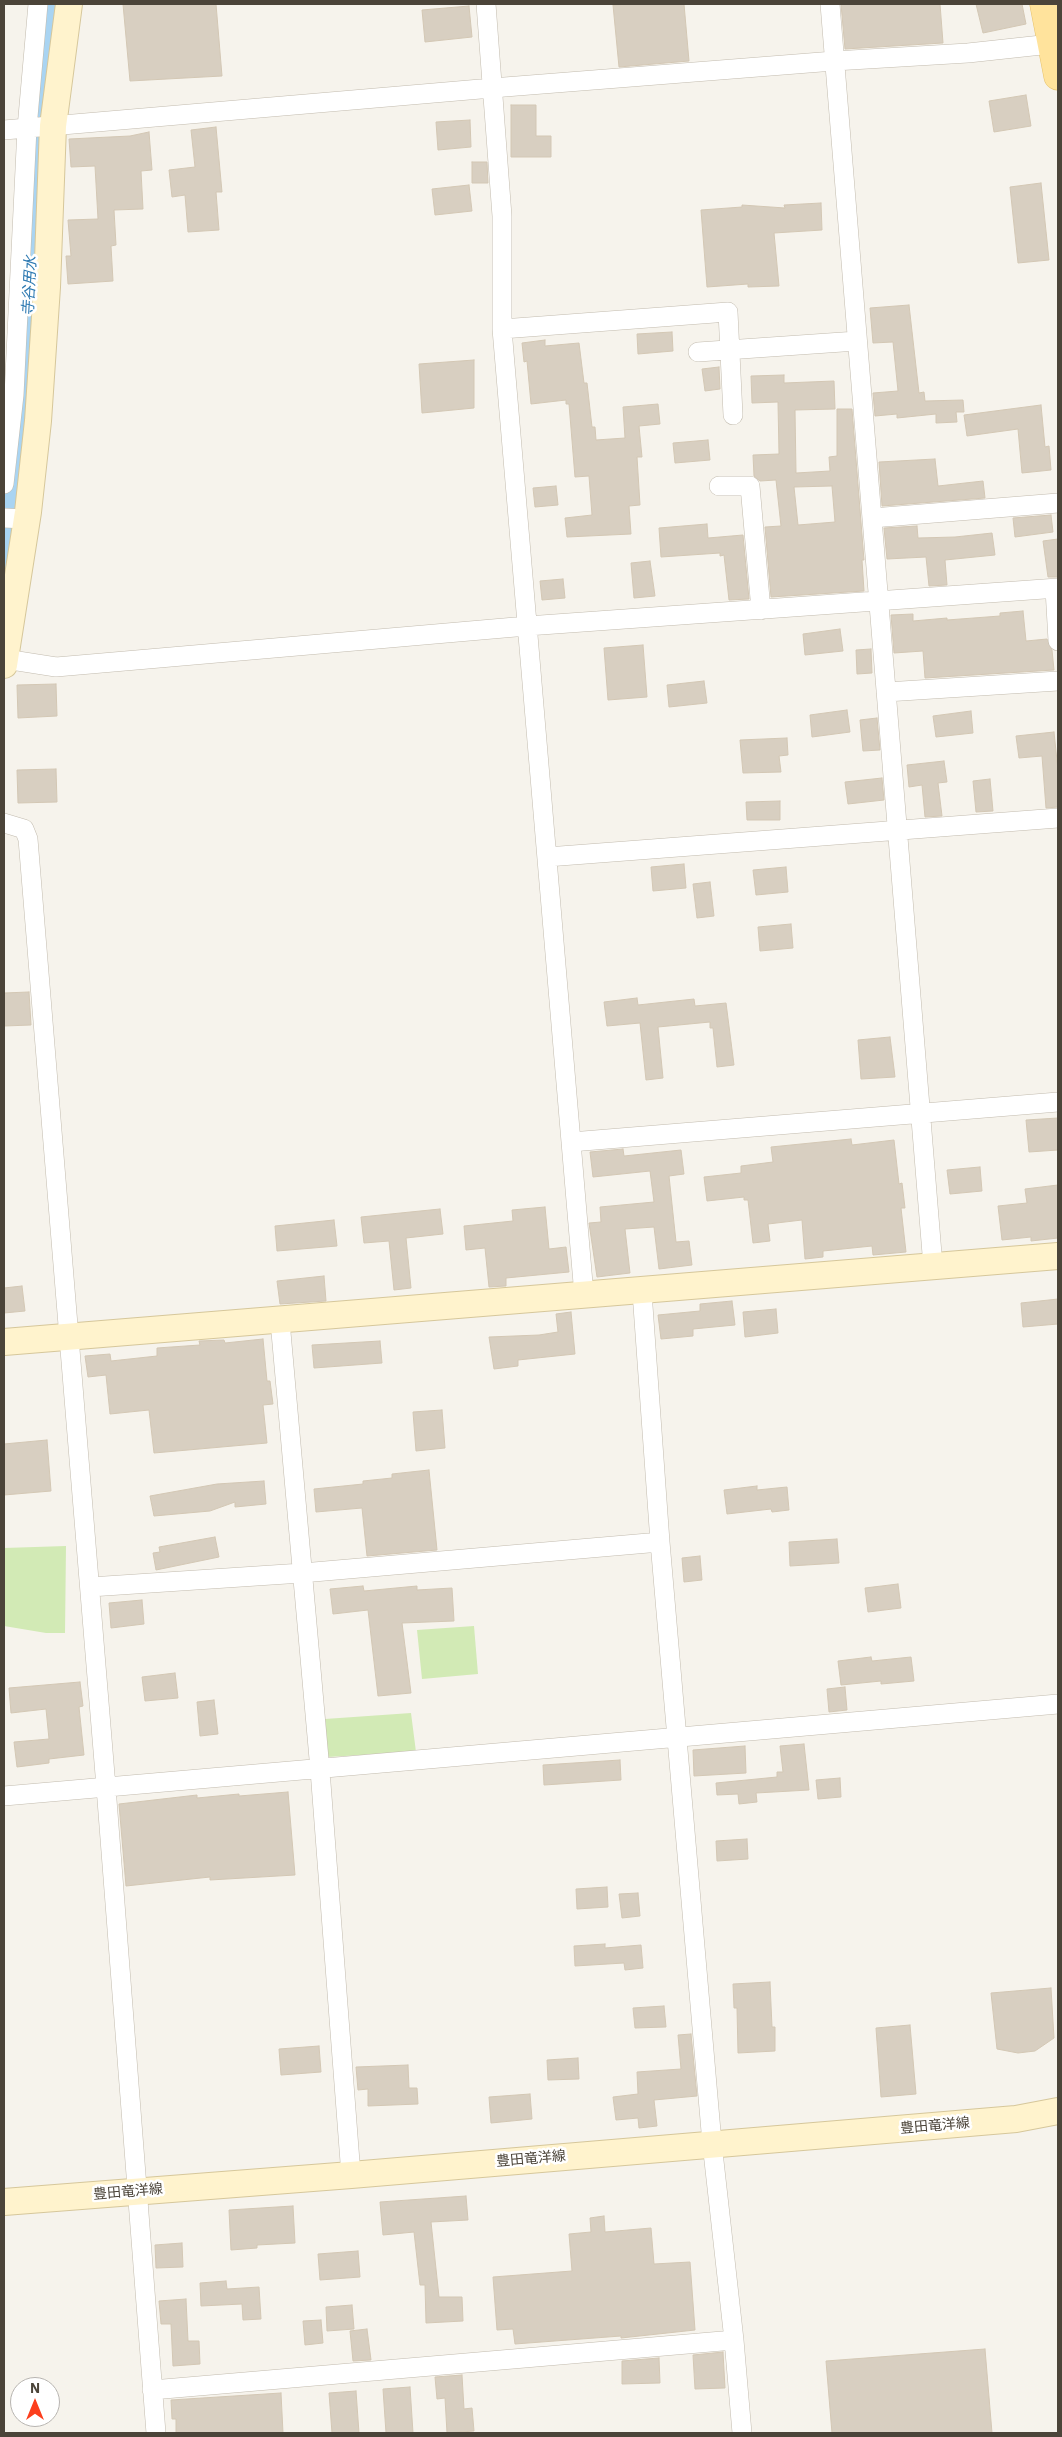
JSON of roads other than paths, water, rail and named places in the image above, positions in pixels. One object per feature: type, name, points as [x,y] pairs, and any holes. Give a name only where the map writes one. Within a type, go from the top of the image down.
[{"type":"main road","points":[[1044,4],[1055,44],[1058,76]]},
{"type":"street","points":[[38,4],[46,307],[38,421],[14,518],[4,662],[56,667],[528,626],[1056,588],[1058,641]]},
{"type":"street","points":[[4,484],[9,396],[40,127],[69,4]]},
{"type":"street","points":[[486,4],[502,216],[502,328],[584,1295]]},
{"type":"street","points":[[830,4],[933,1266]]},
{"type":"street","points":[[4,130],[492,88],[834,61],[968,53],[1055,44]]},
{"type":"street","points":[[502,328],[728,312],[733,415]]},
{"type":"street","points":[[698,352],[857,341]]},
{"type":"street","points":[[719,486],[750,486],[761,610]]},
{"type":"street","points":[[872,518],[1058,503]]},
{"type":"street","points":[[886,692],[1058,681]]},
{"type":"street","points":[[547,857],[1058,818]]},
{"type":"street","points":[[4,823],[24,829],[28,839],[90,1587],[156,2433]]},
{"type":"street","points":[[571,1142],[1058,1102]]},
{"type":"street","points":[[4,1342],[584,1295],[642,1292],[1058,1256]]},
{"type":"street","points":[[642,1292],[660,1542],[712,2143],[734,2340],[742,2433]]},
{"type":"street","points":[[280,1321],[320,1770],[351,2175]]},
{"type":"street","points":[[90,1587],[302,1573],[660,1542]]},
{"type":"street","points":[[4,1796],[320,1770],[1058,1704]]},
{"type":"street","name":"豊田竜洋線","points":[[4,2202],[1016,2119],[1058,2111]]},
{"type":"street","points":[[152,2390],[734,2340]]},
{"type":"waterway","name":"寺谷用水","points":[[4,568],[9,540],[26,344],[40,113],[51,4]]}]
